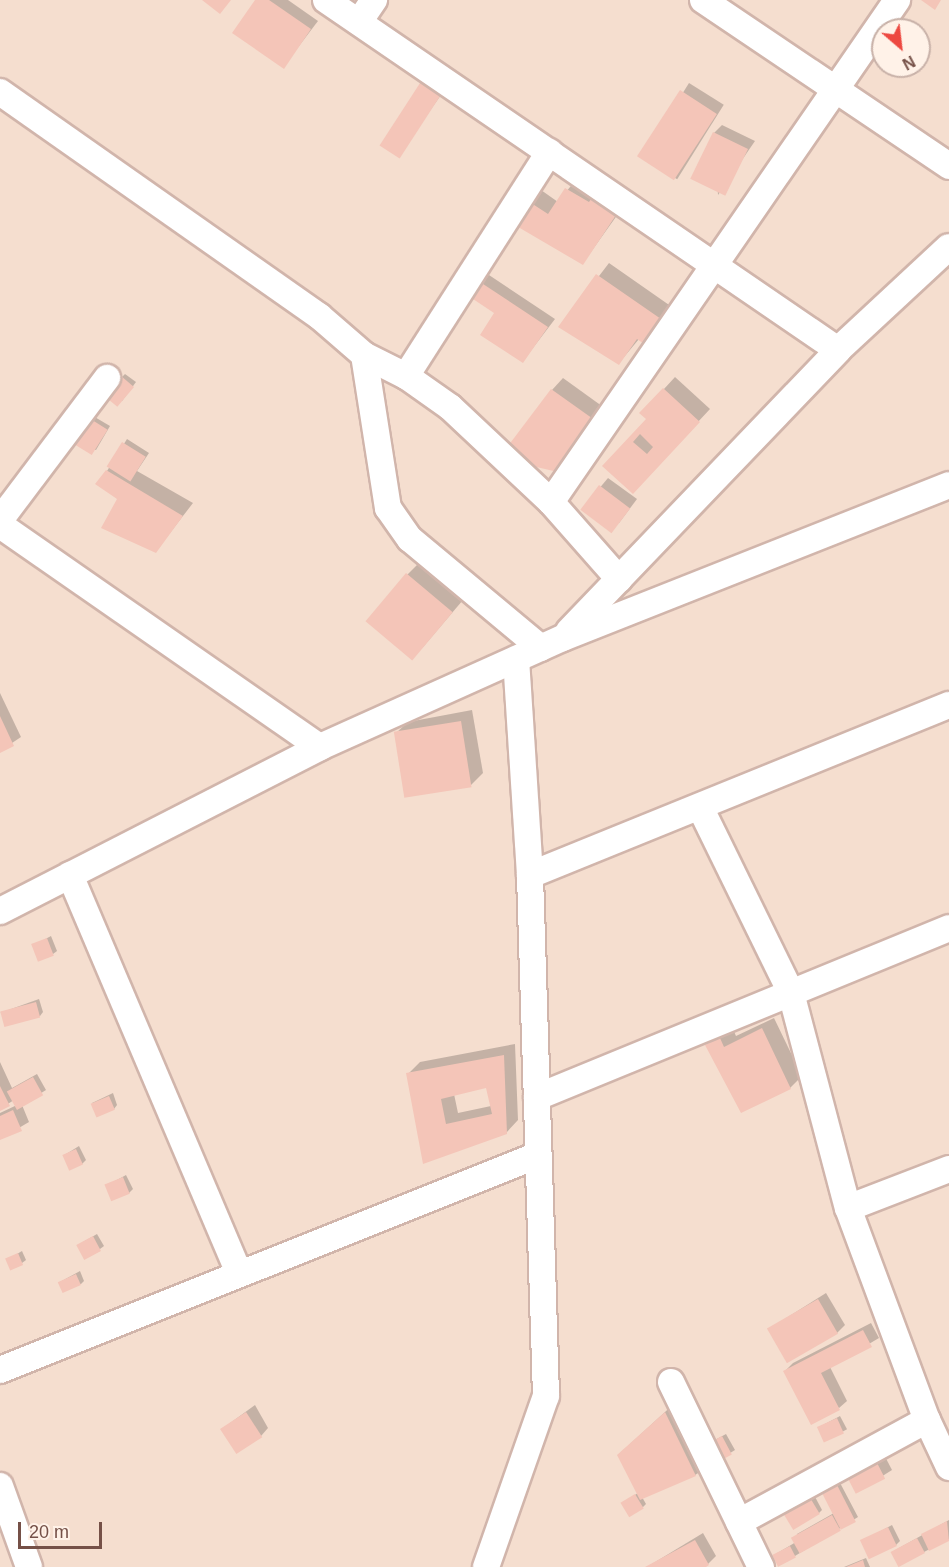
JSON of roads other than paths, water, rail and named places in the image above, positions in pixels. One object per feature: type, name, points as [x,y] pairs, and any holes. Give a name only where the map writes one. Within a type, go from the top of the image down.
[{"type":"street","points":[[326,0],[838,350]]},
{"type":"street","points":[[359,22],[374,0]]},
{"type":"street","points":[[703,0],[949,166]]},
{"type":"street","points":[[551,502],[897,0]]},
{"type":"street","points":[[0,93],[319,316],[364,355],[406,376],[450,407],[551,502],[619,579]]},
{"type":"street","points":[[406,376],[549,152]]},
{"type":"street","points":[[552,643],[619,579],[838,350],[949,247]]},
{"type":"street","points":[[364,355],[388,508],[410,539],[552,643]]},
{"type":"street","points":[[0,520],[107,378]]},
{"type":"street","points":[[0,910],[320,747],[516,659],[949,484]]},
{"type":"street","points":[[0,525],[320,747]]},
{"type":"street","points":[[486,1567],[546,1396],[530,876],[516,659]]},
{"type":"street","points":[[530,876],[949,705]]},
{"type":"street","points":[[700,807],[791,993],[848,1208],[927,1420],[949,1467]]},
{"type":"street","points":[[70,875],[239,1274]]},
{"type":"street","points":[[537,1097],[949,928]]},
{"type":"street","points":[[0,1370],[538,1155]]},
{"type":"street","points":[[848,1208],[949,1169]]},
{"type":"street","points":[[671,1382],[761,1567]]},
{"type":"street","points":[[739,1522],[927,1420]]},
{"type":"street","points":[[0,1486],[29,1567]]}]
